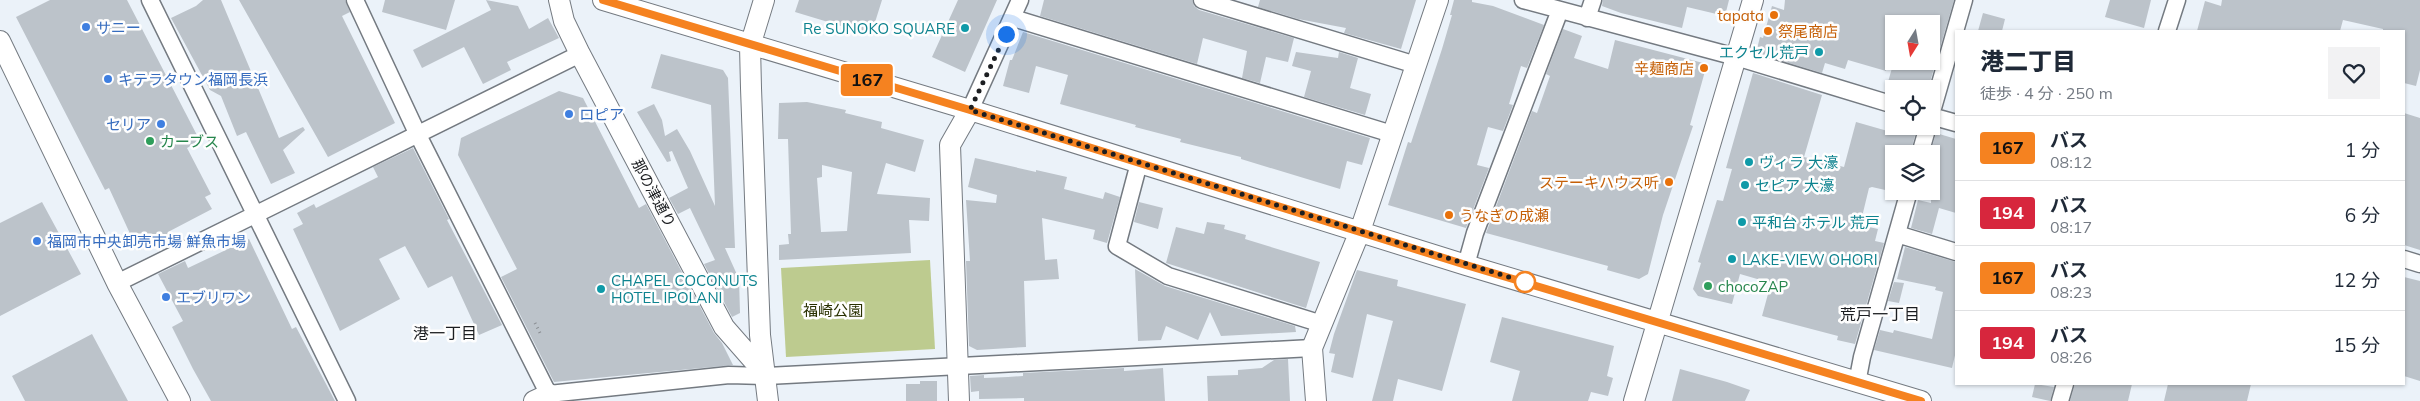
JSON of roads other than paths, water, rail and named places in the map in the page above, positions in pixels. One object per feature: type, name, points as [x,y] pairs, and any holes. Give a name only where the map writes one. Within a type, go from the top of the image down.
[{"type":"street","points":[[150,0],[256,212],[347,401]]},
{"type":"street","points":[[355,0],[545,399],[729,375],[767,376],[1312,348]]},
{"type":"street","name":"那の津通り","points":[[559,0],[564,21],[580,54],[724,327],[767,376]]},
{"type":"street","points":[[603,0],[750,46],[970,110],[1466,265],[1857,383],[1890,397],[1921,401]]},
{"type":"street","points":[[764,0],[750,46],[760,325],[767,376],[768,401]]},
{"type":"street","points":[[959,401],[950,145],[970,110],[1020,0]]},
{"type":"street","points":[[1202,0],[1416,65]]},
{"type":"street","points":[[1316,401],[1312,348],[1360,231],[1438,0]]},
{"type":"street","points":[[1523,0],[1736,57],[1885,102]]},
{"type":"street","points":[[1587,18],[1593,0]]},
{"type":"street","points":[[1634,401],[1753,0]]},
{"type":"street","points":[[1955,30],[1964,0]]},
{"type":"street","points":[[2168,30],[2177,0]]},
{"type":"street","points":[[1466,265],[1475,233],[1560,10]]},
{"type":"street","points":[[1013,18],[1392,134]]},
{"type":"street","points":[[1940,84],[1955,31]]},
{"type":"street","points":[[0,41],[117,283],[180,401]]},
{"type":"street","points":[[117,283],[256,212],[418,135],[580,54]]},
{"type":"street","points":[[1940,118],[1955,123]]},
{"type":"street","points":[[1139,163],[1117,246],[1168,276],[1322,324]]},
{"type":"street","points":[[1857,383],[1862,357],[1906,200]]},
{"type":"street","points":[[1897,234],[1955,252]]},
{"type":"street","points":[[2405,259],[2420,264]]},
{"type":"street","points":[[2060,401],[2065,385]]},
{"type":"place","name":"tapata","points":[[1774,15]]},
{"type":"place","name":"サニー","points":[[86,27]]},
{"type":"place","name":"Re SUNOKO SQUARE","points":[[965,28]]},
{"type":"place","name":"祭尾商店","points":[[1768,31]]},
{"type":"place","name":"エクセル荒戸","points":[[1819,52]]},
{"type":"place","name":"辛麺商店","points":[[1704,68]]},
{"type":"place","name":"キテラタウン福岡長浜","points":[[108,79]]},
{"type":"place","name":"ロピア","points":[[569,114]]},
{"type":"place","name":"セリア","points":[[161,124]]},
{"type":"place","name":"カーブス","points":[[150,141]]},
{"type":"place","name":"ヴィラ 大濠","points":[[1749,162]]},
{"type":"place","name":"ステーキハウス听","points":[[1669,182]]},
{"type":"place","name":"セピア 大濠","points":[[1745,185]]},
{"type":"place","name":"うなぎの成瀬","points":[[1449,215]]},
{"type":"place","name":"平和台 ホテル 荒戸","points":[[1742,222]]},
{"type":"place","name":"福岡市中央卸売市場 鮮魚市場","points":[[37,241]]},
{"type":"place","name":"LAKE-VIEW OHORI","points":[[1732,259]]},
{"type":"place","name":"chocoZAP","points":[[1708,286]]},
{"type":"place","name":"CHAPEL COCONUTS HOTEL IPOLANI","points":[[601,289]]},
{"type":"place","name":"エブリワン","points":[[166,297]]},
{"type":"district","name":"荒戸一丁目","points":[[1880,314]]},
{"type":"district","name":"港一丁目","points":[[445,333]]},
{"type":"park label","name":"福崎公園","points":[[833,310]]}]
